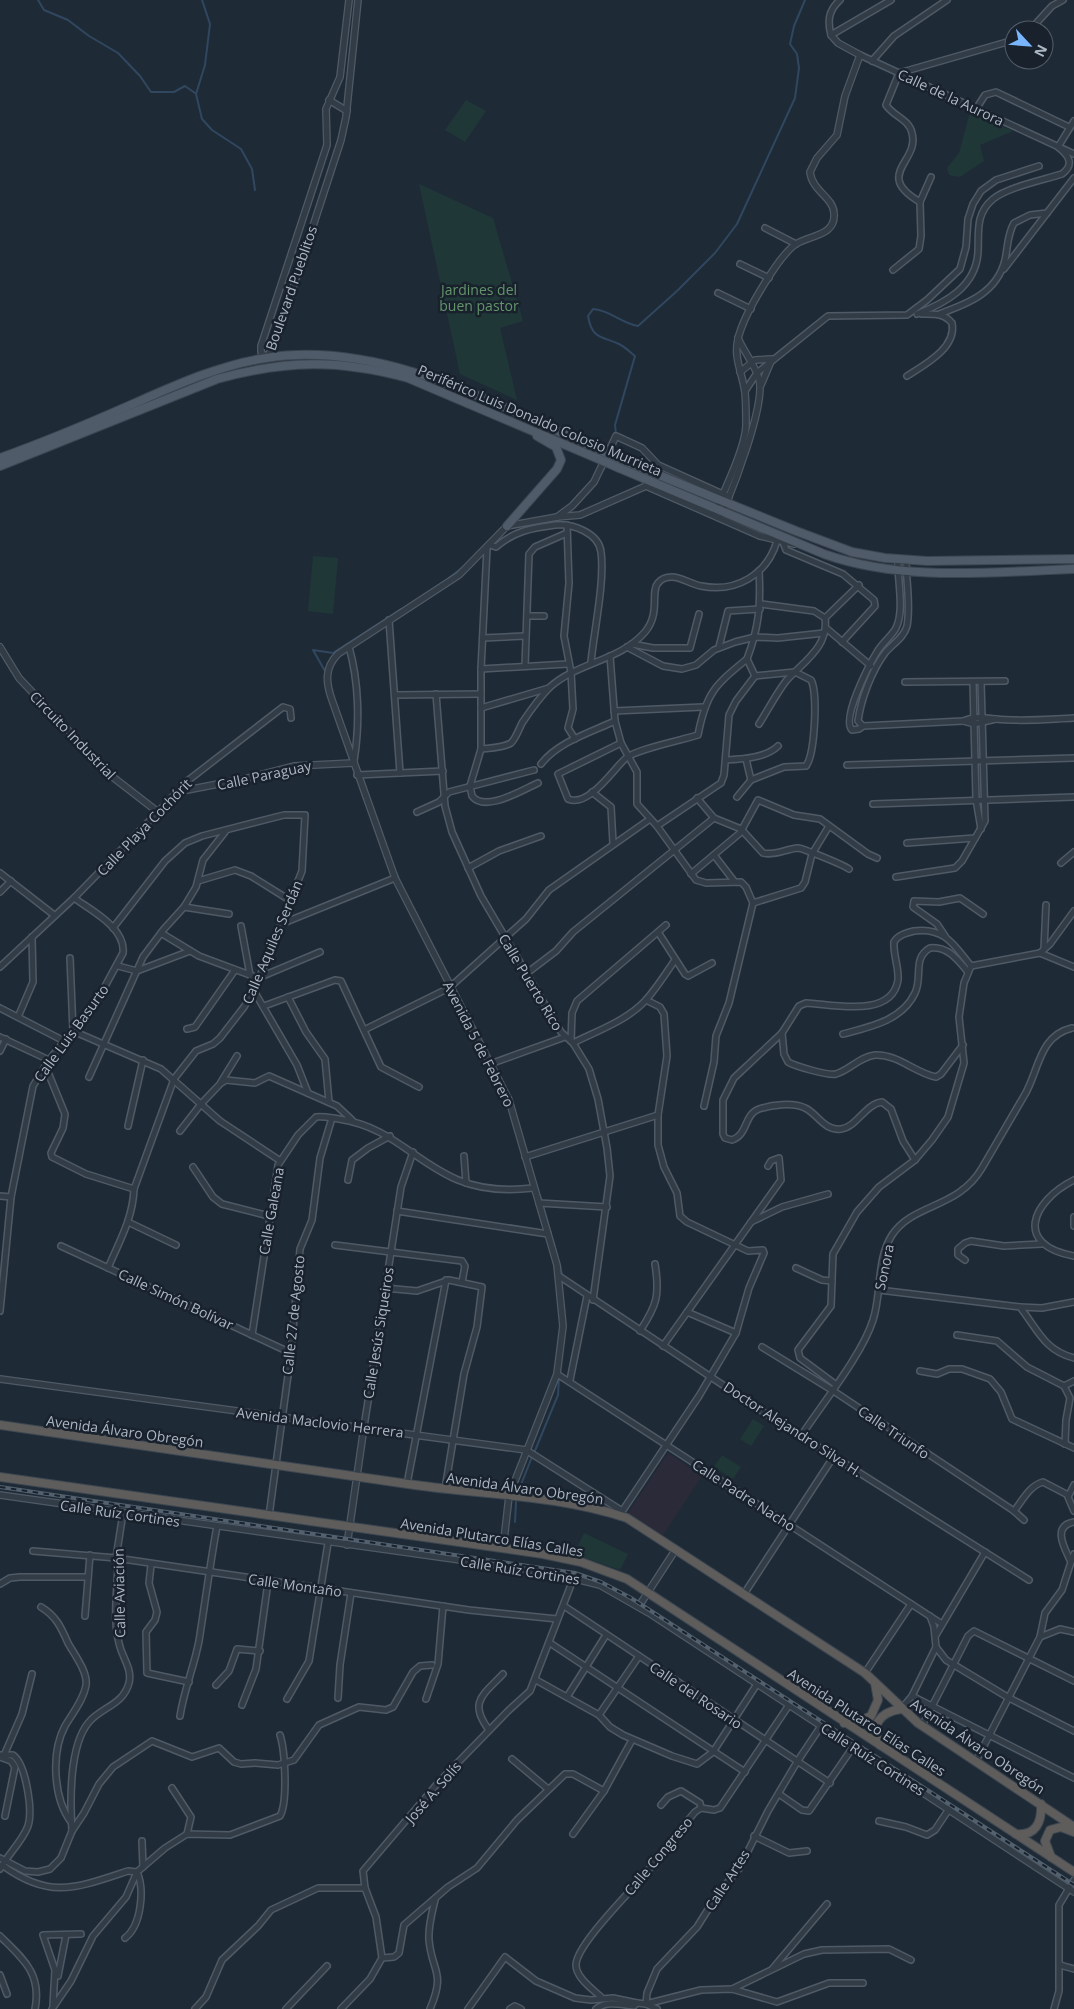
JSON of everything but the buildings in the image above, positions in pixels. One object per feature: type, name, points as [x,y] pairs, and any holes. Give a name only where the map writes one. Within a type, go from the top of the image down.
[{"type":"highway","name":"Avenida Álvaro Obregón","points":[[0,1425],[407,1484],[509,1496],[621,1514],[865,1673],[900,1709],[922,1726],[1073,1827]]},
{"type":"highway","name":"Avenida Plutarco Elías Calles","points":[[0,1477],[543,1554],[604,1569],[627,1579],[649,1593],[844,1723],[1074,1872]]},
{"type":"highway","points":[[874,1682],[878,1700],[875,1734],[880,1745]]},
{"type":"highway","points":[[844,1723],[860,1721],[900,1709]]},
{"type":"highway","points":[[1016,1834],[1024,1835],[1035,1829],[1040,1820],[1040,1804]]},
{"type":"highway","points":[[1052,1858],[1045,1841],[1050,1830],[1054,1827],[1073,1827]]},
{"type":"main road","name":"Periférico Luis Donaldo Colosio Murrieta","points":[[0,458],[169,388],[266,358],[334,357],[410,370],[503,408],[620,464],[652,477],[724,499],[835,547],[902,560],[1074,559]]},
{"type":"main road","points":[[253,369],[266,358],[279,365]]},
{"type":"main road","name":"Periférico Luis Donaldo Colosio Murrieta","points":[[0,466],[168,397],[217,379],[253,369],[299,363],[332,365],[391,373],[418,381],[602,456]]},
{"type":"main road","points":[[505,418],[556,448],[561,460],[558,469],[507,526]]},
{"type":"main road","name":"Periférico Luis Donaldo Colosio Murrieta","points":[[652,477],[718,514],[835,558],[902,571],[1074,569]]},
{"type":"street","name":"Boulevard Pueblitos","points":[[348,0],[340,77],[326,115],[328,138],[326,150],[261,346],[266,358],[273,348],[295,276],[337,155],[347,111],[358,0]]},
{"type":"street","points":[[840,0],[830,13],[828,23],[831,34],[891,0]]},
{"type":"street","points":[[872,61],[894,36],[947,0]]},
{"type":"street","points":[[1039,20],[1052,6],[1063,0]]},
{"type":"street","name":"Calle de la Aurora","points":[[831,34],[838,43],[872,61],[1074,154]]},
{"type":"street","points":[[920,202],[904,191],[899,182],[902,166],[912,142],[913,133],[908,124],[886,105],[899,73],[1004,43]]},
{"type":"street","points":[[724,499],[744,437],[745,398],[736,353],[738,338],[751,309],[783,257],[796,244],[820,235],[827,231],[832,224],[834,214],[831,205],[815,187],[810,172],[817,158],[837,135],[845,96],[860,55]]},
{"type":"street","points":[[976,109],[985,95],[996,92],[1070,127]]},
{"type":"street","points":[[330,100],[347,111]]},
{"type":"street","points":[[917,314],[943,304],[960,291],[973,273],[978,254],[979,219],[994,199],[1062,174],[1068,169],[1071,164],[1070,158],[1058,147],[1074,121]]},
{"type":"street","points":[[907,315],[940,290],[960,269],[965,253],[968,219],[973,204],[982,190],[996,180],[1039,166]]},
{"type":"street","points":[[893,270],[919,249],[921,236],[920,202],[931,177]]},
{"type":"street","points":[[744,391],[757,373],[828,316],[938,314],[962,306],[981,296],[1074,178]]},
{"type":"street","points":[[1001,273],[1005,261],[1008,236],[1014,223],[1030,215],[1047,213]]},
{"type":"street","points":[[765,228],[796,244]]},
{"type":"street","points":[[294,248],[299,252],[304,250]]},
{"type":"street","points":[[740,264],[769,278]]},
{"type":"street","points":[[286,273],[292,270],[295,276]]},
{"type":"street","points":[[718,293],[751,309]]},
{"type":"street","points":[[907,376],[940,352],[952,335],[952,323],[938,314]]},
{"type":"street","points":[[738,338],[757,373],[760,388]]},
{"type":"street","points":[[740,372],[750,362],[775,357]]},
{"type":"street","points":[[718,514],[748,444],[760,388],[775,357]]},
{"type":"street","points":[[745,398],[758,398]]},
{"type":"street","points":[[557,517],[572,506],[594,482],[616,436],[642,448],[658,465],[724,499]]},
{"type":"street","points":[[652,477],[658,465]]},
{"type":"street","points":[[353,764],[356,743],[355,675],[349,647],[459,574],[507,526],[580,515],[646,486],[718,514],[760,536],[802,545]]},
{"type":"street","points":[[488,547],[496,547],[507,537],[519,531],[561,524],[589,534],[601,551],[601,578],[591,662]]},
{"type":"street","points":[[567,525],[569,583],[564,636],[571,672],[573,709],[568,728],[575,740]]},
{"type":"street","points":[[525,666],[529,554],[535,547],[567,533]]},
{"type":"street","points":[[481,749],[503,746],[512,742],[530,711],[550,688],[571,672],[629,646],[652,622],[655,611],[655,589],[661,580],[671,577],[702,586],[726,587],[744,582],[760,572],[780,541]]},
{"type":"street","points":[[780,541],[786,550],[843,574],[859,585],[874,600],[874,606],[842,642]]},
{"type":"street","points":[[488,547],[480,694],[481,749],[470,786],[474,800],[487,803],[538,783]]},
{"type":"street","points":[[902,560],[899,616],[893,632],[879,649],[870,666],[851,708],[849,728],[855,731],[862,726],[963,721],[983,724],[996,719]]},
{"type":"street","points":[[858,721],[862,704],[877,669],[886,652],[904,632],[908,615],[902,560]]},
{"type":"street","points":[[621,743],[558,774],[571,800],[592,792],[605,783],[627,757],[698,735],[703,708],[721,680],[747,659],[755,637],[761,606],[760,572]]},
{"type":"street","points":[[759,724],[782,688],[795,672],[818,650],[825,630],[825,618],[859,585]]},
{"type":"street","points":[[719,647],[728,611],[761,606],[814,611],[825,618]]},
{"type":"street","points":[[629,646],[690,648],[699,614]]},
{"type":"street","points":[[899,616],[908,615]]},
{"type":"street","points":[[527,616],[544,616]]},
{"type":"street","points":[[389,620],[400,773]]},
{"type":"street","points":[[629,646],[663,666],[682,668],[696,665],[719,647],[755,637],[778,638],[825,630],[870,666],[877,669]]},
{"type":"street","points":[[483,638],[525,636]]},
{"type":"street","name":"Circuito Industrial","points":[[0,647],[19,678],[83,746],[114,778],[158,812]]},
{"type":"street","name":"Avenida 5 de Febrero","points":[[349,647],[338,654],[329,666],[327,675],[328,690],[395,878],[449,988],[509,1100],[559,1276],[562,1341],[558,1374],[509,1496],[503,1549]]},
{"type":"street","points":[[610,656],[614,711],[621,743],[627,757],[637,772],[637,804],[657,826],[691,874],[703,883],[741,882],[746,887],[753,902],[729,1003],[716,1036],[714,1062],[704,1106]]},
{"type":"street","points":[[747,659],[755,676]]},
{"type":"street","points":[[481,669],[568,664]]},
{"type":"street","points":[[657,826],[721,783],[726,760],[729,715],[755,676],[795,672],[804,675],[814,684],[813,746],[810,759],[804,767],[790,766],[751,780],[737,797]]},
{"type":"street","points":[[905,682],[1005,681]]},
{"type":"street","points":[[972,682],[976,799],[980,829]]},
{"type":"street","points":[[896,877],[955,868],[985,821],[981,682]]},
{"type":"street","points":[[481,708],[550,688]]},
{"type":"street","name":"Calle Puerto Rico","points":[[436,694],[444,795],[452,832],[468,868],[505,939],[565,1037],[572,1042],[589,1068],[598,1099],[610,1176],[607,1207],[590,1298],[570,1380]]},
{"type":"street","points":[[395,695],[480,694]]},
{"type":"street","name":"Calle Playa Cochórit","points":[[0,967],[74,898],[186,782],[283,707],[290,709],[291,718]]},
{"type":"street","points":[[614,711],[703,708]]},
{"type":"street","points":[[963,721],[973,716],[996,719],[1074,718]]},
{"type":"street","points":[[849,722],[853,720],[858,721],[862,726]]},
{"type":"street","points":[[541,764],[550,754],[616,721]]},
{"type":"street","points":[[726,760],[746,759],[774,750],[778,746]]},
{"type":"street","points":[[847,766],[1074,758]]},
{"type":"street","points":[[746,759],[751,780]]},
{"type":"street","name":"Calle Paraguay","points":[[175,794],[294,766],[353,764]]},
{"type":"street","points":[[417,812],[439,802],[444,795],[470,786],[512,778],[534,770]]},
{"type":"street","points":[[358,775],[443,771]]},
{"type":"street","points":[[592,792],[611,807],[613,843]]},
{"type":"street","points":[[873,804],[1074,797]]},
{"type":"street","points":[[697,798],[714,818],[741,829],[760,852],[768,854],[802,848],[812,854],[843,864],[849,869]]},
{"type":"street","points":[[691,874],[736,837],[758,800],[794,815],[816,817],[868,854],[878,858]]},
{"type":"street","name":"Calle Aquiles Serdán","points":[[108,1268],[134,1208],[134,1189],[174,1080],[196,1051],[213,1044],[220,1038],[254,991],[302,871],[305,815],[284,816],[226,831]]},
{"type":"street","points":[[527,973],[556,951],[573,932],[714,818]]},
{"type":"street","points":[[364,1030],[449,988],[531,914],[549,890],[613,843],[650,819]]},
{"type":"street","points":[[753,902],[801,888],[805,882],[812,854],[829,826]]},
{"type":"street","points":[[89,1077],[137,971],[161,932],[184,907],[198,881],[203,860],[226,831]]},
{"type":"street","points":[[113,928],[165,861],[178,848],[193,839],[226,831]]},
{"type":"street","points":[[468,868],[499,851],[541,836]]},
{"type":"street","points":[[908,843],[975,838]]},
{"type":"street","points":[[1061,863],[1074,852]]},
{"type":"street","points":[[714,855],[734,881]]},
{"type":"street","points":[[198,881],[235,870],[251,876],[291,901]]},
{"type":"street","points":[[0,873],[54,915]]},
{"type":"street","points":[[281,924],[395,878]]},
{"type":"street","points":[[0,892],[11,881]]},
{"type":"street","name":"Calle Luis Basurto","points":[[0,1311],[3,1248],[30,1094],[49,1060],[97,1001],[118,966],[124,946],[122,939],[113,928],[74,898]]},
{"type":"street","points":[[971,966],[937,924],[913,907],[914,901],[939,902],[960,898],[983,914]]},
{"type":"street","points":[[1042,951],[1046,904]]},
{"type":"street","points":[[184,907],[229,914]]},
{"type":"street","points":[[1042,951],[1074,911]]},
{"type":"street","points":[[666,925],[579,999],[572,1013],[572,1042],[610,1025],[646,1000],[675,960]]},
{"type":"street","points":[[241,926],[250,975]]},
{"type":"street","points":[[914,1160],[903,1141],[891,1109],[882,1102],[875,1104],[848,1126],[838,1130],[828,1126],[809,1110],[799,1106],[759,1109],[751,1115],[742,1134],[732,1140],[725,1138],[723,1134],[723,1100],[734,1078],[782,1033],[796,1008],[802,1004],[861,1007],[880,1002],[889,997],[896,985],[898,972],[893,947],[896,938],[910,932],[929,930],[945,936]]},
{"type":"street","points":[[161,932],[190,951],[258,978],[320,952]]},
{"type":"street","points":[[658,932],[675,960],[688,976],[712,963]]},
{"type":"street","points":[[18,1017],[33,982],[32,937]]},
{"type":"street","points":[[843,1034],[877,1024],[903,1009],[916,992],[921,956],[930,948],[940,949],[951,954],[968,972]]},
{"type":"street","points":[[118,966],[137,971],[190,951]]},
{"type":"street","points":[[971,966],[1042,951],[1074,967]]},
{"type":"street","points":[[70,958],[73,1031],[161,1069],[233,1130],[280,1160]]},
{"type":"street","points":[[835,1384],[800,1358],[798,1355],[800,1346],[831,1306],[833,1254],[858,1212],[879,1187],[914,1160],[932,1140],[948,1117],[964,1063],[959,1018],[968,972],[971,966]]},
{"type":"street","points":[[187,1029],[195,1027],[235,970]]},
{"type":"street","points":[[264,1006],[335,980],[341,981],[381,1067],[419,1087]]},
{"type":"street","points":[[254,991],[297,1065],[309,1093]]},
{"type":"street","points":[[288,997],[306,1032],[325,1058],[329,1102]]},
{"type":"street","points":[[621,1514],[711,1376],[736,1333],[750,1288],[764,1253],[761,1250],[748,1251],[735,1243],[687,1222],[680,1216],[677,1193],[664,1167],[658,1145],[658,1115],[667,1043],[663,1011],[646,1000]]},
{"type":"street","points":[[0,1008],[64,1041]]},
{"type":"street","name":"Sonora","points":[[801,1436],[869,1332],[886,1250],[897,1228],[914,1215],[954,1197],[973,1180],[1019,1104],[1048,1043],[1058,1033],[1072,1028]]},
{"type":"street","points":[[782,1033],[784,1054],[788,1062],[831,1074],[838,1073],[860,1059],[876,1055],[890,1057],[936,1076],[941,1074],[963,1046]]},
{"type":"street","points":[[490,1064],[565,1037]]},
{"type":"street","points":[[0,1051],[3,1038],[49,1060]]},
{"type":"street","points":[[180,1131],[221,1082],[237,1056]]},
{"type":"street","points":[[128,1126],[143,1060]]},
{"type":"street","points":[[46,1065],[65,1114],[63,1128],[51,1153],[52,1157],[86,1174],[134,1189]]},
{"type":"street","points":[[221,1082],[231,1080],[255,1083],[264,1077],[273,1076],[337,1106],[354,1121],[390,1136],[445,1173],[466,1183],[507,1190],[533,1188]]},
{"type":"street","points":[[525,1157],[658,1115]]},
{"type":"street","name":"Calle Galeana","points":[[252,1335],[280,1160],[312,1119],[320,1116],[354,1121]]},
{"type":"street","name":"Calle 27 de Agosto","points":[[269,1516],[291,1354],[300,1248],[312,1220],[320,1158],[332,1118]]},
{"type":"street","points":[[348,1180],[352,1160],[365,1149],[390,1136]]},
{"type":"street","name":"Calle Jesús Siqueiros","points":[[346,1545],[402,1179],[413,1152]]},
{"type":"street","points":[[464,1156],[466,1183]]},
{"type":"street","points":[[662,1346],[781,1180],[779,1158],[771,1161],[768,1166]]},
{"type":"street","points":[[193,1167],[213,1197],[222,1204],[270,1216]]},
{"type":"street","points":[[1074,1180],[1054,1191],[1039,1214],[1034,1229],[1042,1244],[1054,1252],[1074,1256]]},
{"type":"street","points":[[750,1223],[782,1207],[828,1194]]},
{"type":"street","points":[[0,1196],[11,1197]]},
{"type":"street","points":[[539,1204],[607,1207]]},
{"type":"street","points":[[397,1211],[548,1234]]},
{"type":"street","points":[[1074,1217],[1074,1226]]},
{"type":"street","points":[[128,1222],[176,1245]]},
{"type":"street","points":[[965,1260],[958,1255],[958,1249],[971,1241],[1004,1246],[1042,1244]]},
{"type":"street","points":[[335,1245],[462,1262],[465,1266],[462,1282]]},
{"type":"street","name":"Calle Simón Bolívar","points":[[61,1246],[291,1354]]},
{"type":"street","points":[[640,1331],[655,1306],[657,1277],[654,1264]]},
{"type":"street","points":[[796,1268],[822,1280],[832,1281]]},
{"type":"street","name":"Doctor Alejandro Silva H.","points":[[559,1276],[662,1346],[801,1436],[1029,1580]]},
{"type":"street","points":[[407,1484],[446,1280]]},
{"type":"street","points":[[385,1288],[417,1292],[446,1280],[482,1287],[477,1327],[464,1374],[445,1489]]},
{"type":"street","points":[[879,1290],[1020,1308],[1042,1308],[1074,1302]]},
{"type":"street","points":[[1020,1308],[1048,1346],[1059,1354],[1074,1358]]},
{"type":"street","points":[[687,1312],[736,1333]]},
{"type":"street","points":[[957,1335],[997,1341],[1027,1367],[1064,1386],[1072,1397],[1066,1420],[1065,1444]]},
{"type":"street","name":"Calle Triunfo","points":[[762,1347],[832,1390],[1014,1511],[1024,1520]]},
{"type":"street","points":[[920,1371],[937,1374],[949,1369],[962,1369],[990,1379],[1001,1392],[1012,1420],[1074,1448]]},
{"type":"street","name":"Calle Padre Nacho","points":[[558,1374],[570,1380],[942,1624]]},
{"type":"street","name":"Avenida Maclovio Herrera","points":[[0,1380],[364,1426],[526,1450],[621,1514]]},
{"type":"street","points":[[1064,1386],[1074,1381]]},
{"type":"street","points":[[744,1594],[834,1456]]},
{"type":"street","points":[[1014,1511],[1032,1487],[1043,1482],[1068,1495],[1074,1512]]},
{"type":"street","points":[[1068,1495],[1074,1485]]},
{"type":"street","name":"Calle Ruíz Cortines","points":[[0,1495],[574,1577],[600,1585],[639,1606],[1074,1892]]},
{"type":"street","name":"Calle Aviación","points":[[72,1830],[72,1778],[84,1730],[94,1718],[121,1699],[130,1682],[128,1665],[120,1646],[117,1619],[118,1566],[116,1558],[123,1513]]},
{"type":"street","points":[[1071,1562],[1060,1538],[1065,1526],[1074,1522]]},
{"type":"street","points":[[180,1716],[183,1695],[189,1682],[199,1641],[208,1573],[217,1526]]},
{"type":"street","points":[[287,1699],[309,1661],[328,1542]]},
{"type":"street","points":[[639,1606],[676,1549]]},
{"type":"street","name":"Calle Montaño","points":[[33,1551],[116,1558],[268,1582],[443,1606],[557,1619]]},
{"type":"street","points":[[936,1636],[985,1552]]},
{"type":"street","points":[[976,1761],[1040,1636],[1045,1613],[1062,1590],[1074,1554]]},
{"type":"street","points":[[85,1616],[90,1555]]},
{"type":"street","points":[[151,1564],[149,1583],[157,1612],[155,1620],[146,1632],[147,1673],[189,1682]]},
{"type":"street","points":[[0,1584],[10,1578],[20,1577],[88,1577]]},
{"type":"street","name":"José A. Solís","points":[[382,1958],[376,1917],[364,1888],[362,1875],[366,1865],[489,1730],[530,1691],[536,1680],[574,1577]]},
{"type":"street","points":[[242,1705],[254,1677],[260,1651],[268,1582]]},
{"type":"street","points":[[338,1698],[340,1666],[351,1593]]},
{"type":"street","points":[[865,1673],[911,1604]]},
{"type":"street","points":[[426,1700],[438,1664],[443,1606]]},
{"type":"street","name":"Calle del Rosario","points":[[564,1606],[765,1742],[830,1783]]},
{"type":"street","points":[[41,1607],[55,1616],[84,1674],[86,1685],[64,1728],[56,1754],[58,1785],[65,1812],[72,1822]]},
{"type":"street","points":[[900,1709],[912,1696],[936,1647],[936,1636],[930,1616]]},
{"type":"street","points":[[1040,1636],[1060,1629],[1074,1632]]},
{"type":"street","points":[[922,1726],[971,1632],[979,1632],[1074,1681]]},
{"type":"street","points":[[567,1696],[606,1635]]},
{"type":"street","points":[[550,1643],[745,1772]]},
{"type":"street","points":[[936,1647],[942,1657],[953,1665],[1009,1698],[1074,1731]]},
{"type":"street","points":[[216,1685],[232,1666],[237,1649],[260,1651]]},
{"type":"street","points":[[599,1715],[639,1656]]},
{"type":"street","points":[[2,1863],[25,1871],[38,1872],[50,1869],[61,1858],[72,1830],[84,1813],[99,1784],[113,1767],[152,1741],[192,1757],[219,1748],[241,1764],[255,1762],[275,1766],[297,1757],[316,1728],[322,1723],[358,1707],[386,1710],[394,1707],[413,1672],[420,1666],[432,1665]]},
{"type":"street","points":[[2,1755],[22,1714],[32,1674]]},
{"type":"street","points":[[489,1730],[478,1716],[478,1704],[488,1689],[503,1674]]},
{"type":"street","points":[[536,1680],[599,1715],[616,1732],[632,1740],[698,1764],[713,1752],[757,1684]]},
{"type":"street","points":[[912,1696],[1074,1778]]},
{"type":"street","name":"Calle Congreso","points":[[602,1998],[580,1976],[576,1963],[607,1915],[639,1881],[695,1812],[701,1808],[714,1810],[720,1808],[789,1705]]},
{"type":"street","name":"Calle Artes","points":[[646,2004],[647,1992],[662,1961],[697,1927],[719,1892],[739,1869],[754,1836],[797,1762],[821,1726]]},
{"type":"street","points":[[52,2009],[70,1981],[93,1936],[126,1897],[137,1872],[168,1846],[186,1834],[230,1835],[276,1818],[282,1812],[286,1763],[280,1735]]},
{"type":"street","points":[[573,1834],[604,1791],[632,1740]]},
{"type":"street","points":[[779,1794],[802,1810],[809,1811],[854,1747]]},
{"type":"street","points":[[2,1755],[11,1761],[15,1768],[5,1816]]},
{"type":"street","points":[[2,1755],[18,1759],[23,1766],[30,1814],[25,1832],[2,1863]]},
{"type":"street","points":[[512,1759],[527,1774],[548,1789]]},
{"type":"street","points":[[341,2009],[370,1979],[382,1958],[399,1953],[404,1925],[456,1882],[477,1868],[517,1820],[561,1778],[569,1773],[604,1791]]},
{"type":"street","points":[[172,1788],[191,1817],[186,1834]]},
{"type":"street","points":[[661,1805],[668,1797],[681,1791],[700,1803],[701,1808]]},
{"type":"street","points":[[879,1821],[906,1826],[927,1835],[935,1830],[949,1809]]},
{"type":"street","points":[[754,1836],[789,1853],[807,1851]]},
{"type":"street","points":[[142,1840],[143,1867]]},
{"type":"street","points":[[2,1863],[28,1881],[54,1889],[72,1887],[128,1871],[137,1872]]},
{"type":"street","points":[[125,1938],[134,1928],[141,1895],[137,1872]]},
{"type":"street","points":[[1054,2009],[1059,1991],[1059,1904],[1074,1880]]},
{"type":"street","points":[[195,2009],[206,1997],[214,1973],[222,1960],[258,1926],[271,1910],[318,1888],[364,1888]]},
{"type":"street","points":[[430,2009],[439,1978],[430,1942],[429,1927],[435,1900]]},
{"type":"street","points":[[771,1970],[827,1904]]},
{"type":"street","points":[[56,1983],[56,1970],[43,1935],[81,1934]]},
{"type":"street","points":[[52,2009],[66,1935]]},
{"type":"street","points":[[0,1936],[27,1962],[30,1968],[36,1984],[35,2009]]},
{"type":"street","points":[[732,1989],[804,1954],[830,1949],[889,1949],[911,1960]]},
{"type":"street","points":[[468,2009],[505,1957],[521,1971],[550,1989],[575,1998],[590,2000],[613,1998],[646,2004],[657,2009]]},
{"type":"street","points":[[286,2009],[327,1966]]},
{"type":"street","points":[[1060,1966],[1074,1969]]},
{"type":"street","points":[[0,1975],[7,1994]]},
{"type":"street","points":[[646,2004],[701,1990],[732,1989],[777,2002],[824,1984],[863,1983]]},
{"type":"street","points":[[596,2009],[606,2004],[634,2006],[637,2003]]},
{"type":"street","points":[[510,2009],[515,2006],[521,2009]]},
{"type":"shaded area","points":[[668,1453],[702,1476],[663,1535],[628,1513]]},
{"type":"green space","points":[[466,100],[486,111],[465,142],[445,130]]},
{"type":"green space","points":[[970,112],[1013,131],[980,145],[984,161],[960,177],[949,175],[947,168],[959,153]]},
{"type":"green space","name":"Jardines del buen pastor","points":[[419,184],[493,218],[523,321],[500,328],[517,400],[460,374]]},
{"type":"green space","points":[[313,556],[338,558],[333,614],[308,611]]},
{"type":"green space","points":[[753,1419],[764,1426],[751,1446],[740,1439]]},
{"type":"green space","points":[[722,1455],[741,1467],[733,1479],[714,1467]]},
{"type":"green space","points":[[584,1533],[628,1554],[620,1570],[574,1554]]},
{"type":"waterway","points":[[38,0],[44,10],[68,20],[89,36],[118,53],[140,76],[151,92],[174,92],[185,86],[195,93]]},
{"type":"waterway","points":[[202,0],[210,24],[205,65],[196,94],[202,119],[212,130],[241,149],[252,169],[255,190]]},
{"type":"waterway","points":[[616,434],[615,425],[635,356],[621,345],[598,336],[592,329],[588,316],[593,309],[599,310],[638,326],[715,253],[737,224],[795,98],[799,68],[797,54],[790,44],[794,26],[805,0]]},
{"type":"waterway","points":[[612,453],[616,439]]},
{"type":"waterway","points":[[599,477],[607,464]]},
{"type":"waterway","points":[[566,514],[587,493]]},
{"type":"waterway","points":[[449,578],[463,567]]},
{"type":"waterway","points":[[325,676],[325,671],[313,650],[333,653],[401,609]]},
{"type":"waterway","points":[[325,683],[327,693]]},
{"type":"waterway","points":[[335,717],[369,813]]},
{"type":"waterway","points":[[396,872],[402,886]]},
{"type":"waterway","points":[[511,1097],[517,1119]]},
{"type":"waterway","points":[[540,1195],[556,1251]]},
{"type":"waterway","points":[[560,1265],[562,1275]]},
{"type":"waterway","points":[[560,1320],[560,1333]]},
{"type":"waterway","points":[[534,1453],[558,1395],[559,1377]]},
{"type":"waterway","points":[[518,1492],[532,1457]]},
{"type":"waterway","points":[[515,1522],[516,1502]]},
{"type":"railway","points":[[0,1487],[575,1573],[601,1582],[631,1598],[1074,1885]]}]
